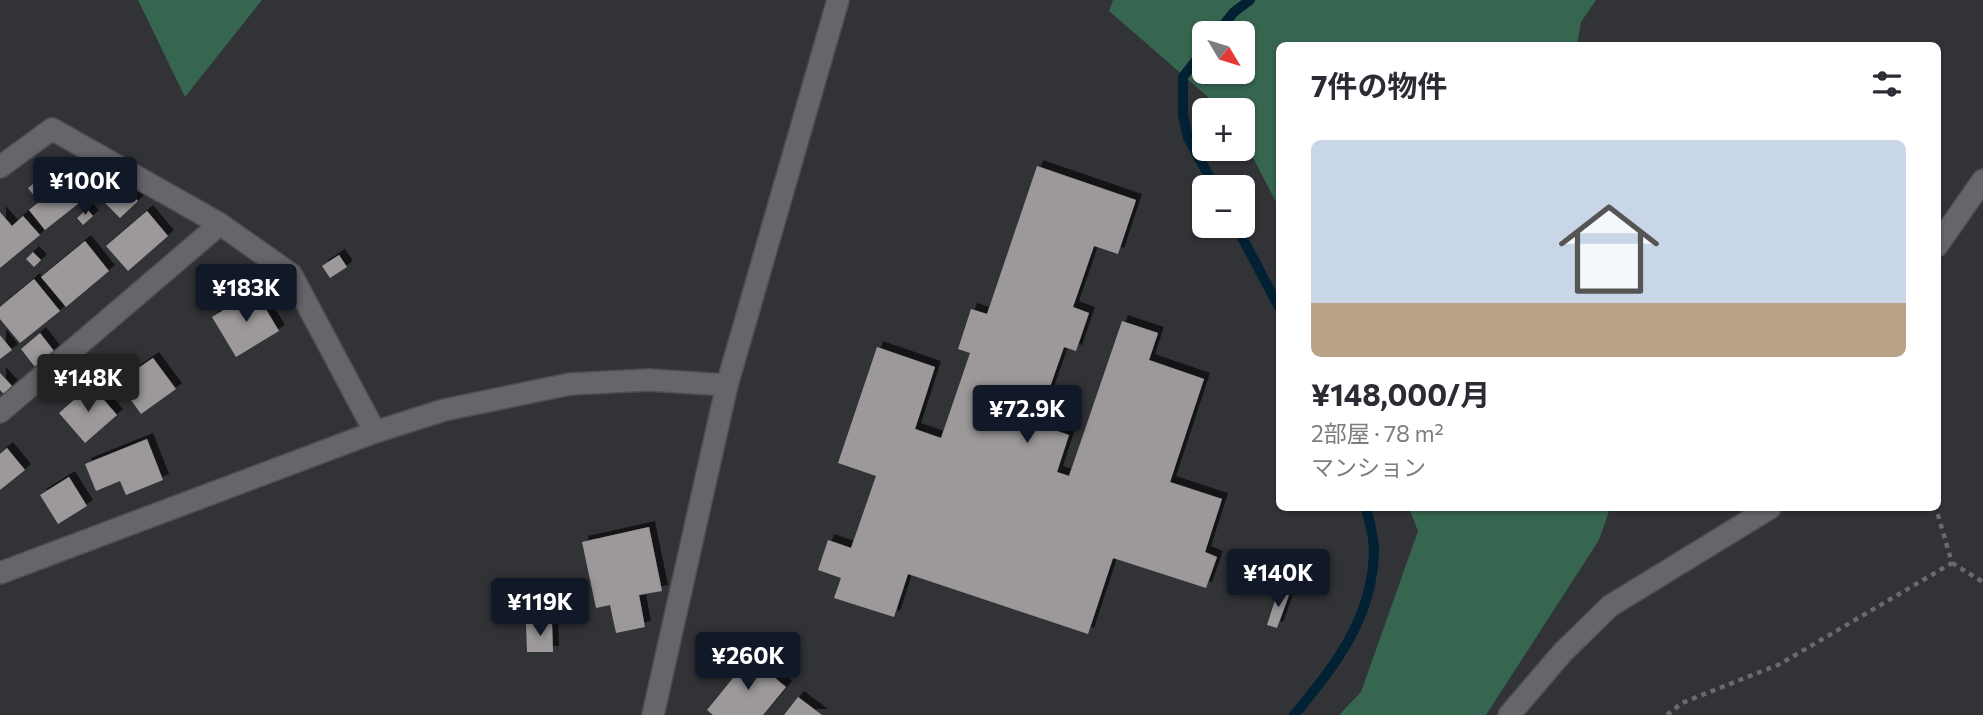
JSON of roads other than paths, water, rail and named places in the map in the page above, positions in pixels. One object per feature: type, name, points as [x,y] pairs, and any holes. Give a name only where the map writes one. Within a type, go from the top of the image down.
[{"type":"street","points":[[653,715],[727,385],[838,0]]},
{"type":"street","points":[[0,167],[52,129],[220,224],[291,274],[375,432]]},
{"type":"street","points":[[1941,240],[1983,180]]},
{"type":"street","points":[[0,412],[220,224]]},
{"type":"street","points":[[0,573],[375,432],[444,410],[570,384],[649,380],[727,385]]},
{"type":"street","points":[[1509,715],[1563,652],[1610,606],[1765,511]]},
{"type":"waterway","points":[[1227,21],[1250,0]]},
{"type":"waterway","points":[[1192,65],[1183,77],[1183,115],[1188,138],[1208,175]]},
{"type":"waterway","points":[[1242,238],[1276,301]]},
{"type":"waterway","points":[[1294,715],[1324,678],[1349,640],[1367,598],[1374,550],[1367,511]]}]
